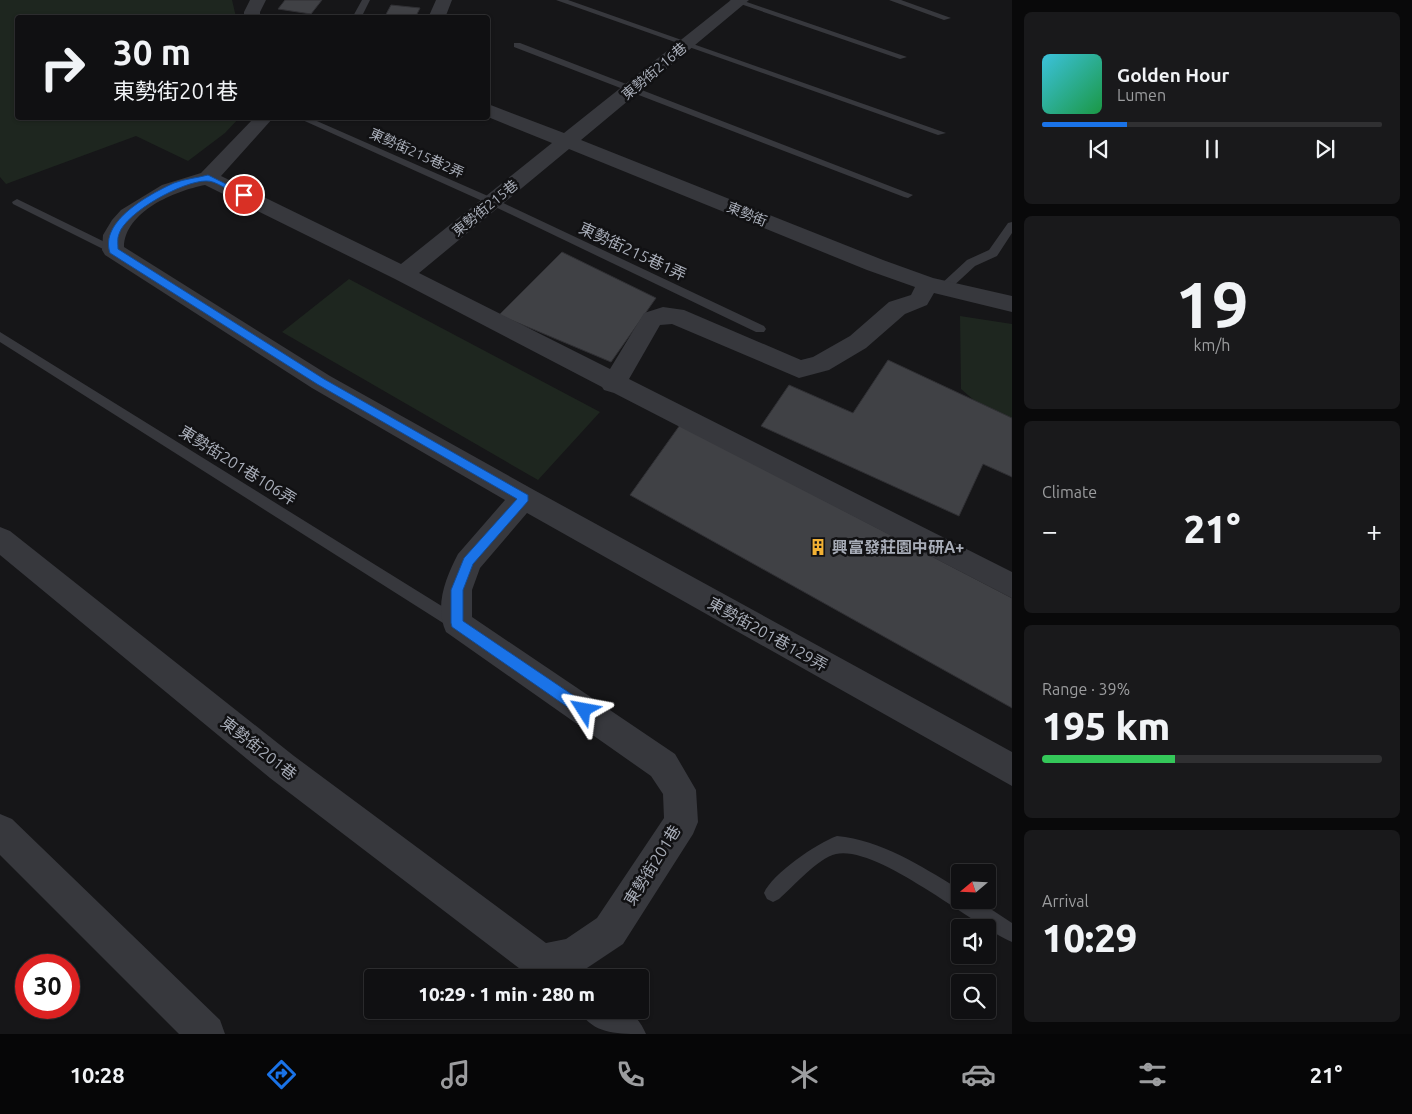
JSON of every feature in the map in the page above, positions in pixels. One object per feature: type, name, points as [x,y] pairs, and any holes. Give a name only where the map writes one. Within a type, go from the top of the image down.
[{"type":"street","points":[[252,15],[258,0]]},
{"type":"street","points":[[437,15],[444,0]]},
{"type":"street","name":"東勢街216巷","points":[[568,143],[738,1]]},
{"type":"street","name":"東勢街","points":[[490,111],[568,143],[937,285],[1012,304]]},
{"type":"street","points":[[262,120],[208,178],[178,185],[136,209],[120,223],[114,235],[114,250],[321,382],[524,498],[468,562],[457,590],[457,623]]},
{"type":"street","name":"東勢街215巷","points":[[403,274],[568,143]]},
{"type":"street","points":[[208,178],[403,274],[613,384],[1012,586]]},
{"type":"street","points":[[613,384],[652,319],[663,315],[676,316],[800,368],[820,364],[858,342],[897,308],[919,300],[937,285]]},
{"type":"street","name":"東勢街201巷129弄","points":[[524,498],[1012,770]]},
{"type":"street","name":"東勢街201巷","points":[[0,539],[282,767],[549,969]]},
{"type":"street","name":"東勢街201巷","points":[[457,623],[664,765],[679,790],[681,822],[610,931],[552,969]]},
{"type":"street","points":[[0,831],[206,1034]]},
{"type":"street","points":[[609,1019],[627,1034]]},
{"type":"lane","points":[[358,15],[366,0]]},
{"type":"lane","points":[[560,0],[941,133]]},
{"type":"lane","points":[[893,0],[948,18]]},
{"type":"lane","points":[[738,1],[903,57]]},
{"type":"lane","points":[[517,45],[908,195]]},
{"type":"lane","name":"東勢街215巷2弄","points":[[308,120],[493,202]]},
{"type":"lane","points":[[17,202],[114,250]]},
{"type":"lane","name":"東勢街215巷1弄","points":[[493,202],[760,329]]},
{"type":"lane","points":[[937,285],[971,263],[992,253],[1012,225]]},
{"type":"lane","name":"東勢街201巷106弄","points":[[0,336],[457,623]]},
{"type":"lane","points":[[774,893],[812,859],[836,845],[860,848],[905,867],[1012,933]]},
{"type":"shaded area","points":[[0,0],[232,0],[236,15],[15,15],[15,120],[237,120],[225,133],[188,161],[136,136],[6,184],[0,177]]},
{"type":"shaded area","points":[[349,279],[600,412],[538,480],[282,332]]},
{"type":"shaded area","points":[[960,316],[1012,324],[1012,433],[961,389]]},
{"type":"building","points":[[285,0],[322,0],[311,14],[278,9]]},
{"type":"building","points":[[391,5],[420,8],[416,15],[386,15]]},
{"type":"building","points":[[562,252],[656,298],[611,362],[499,315]]},
{"type":"building","points":[[888,360],[1012,418],[1012,477],[983,464],[959,516],[761,426],[789,385],[853,413]]},
{"type":"building","name":"興富發莊園中研A+","points":[[680,425],[1012,598],[1012,708],[630,495]]},
{"type":"place","name":"興富發莊園中研A+","points":[[818,547]]},
{"type":"route","points":[[244,195],[208,178],[191,180],[178,185],[136,209],[120,223],[114,235],[114,250],[321,382],[524,498],[468,562],[460,578],[457,590],[457,623],[584,710]]}]
